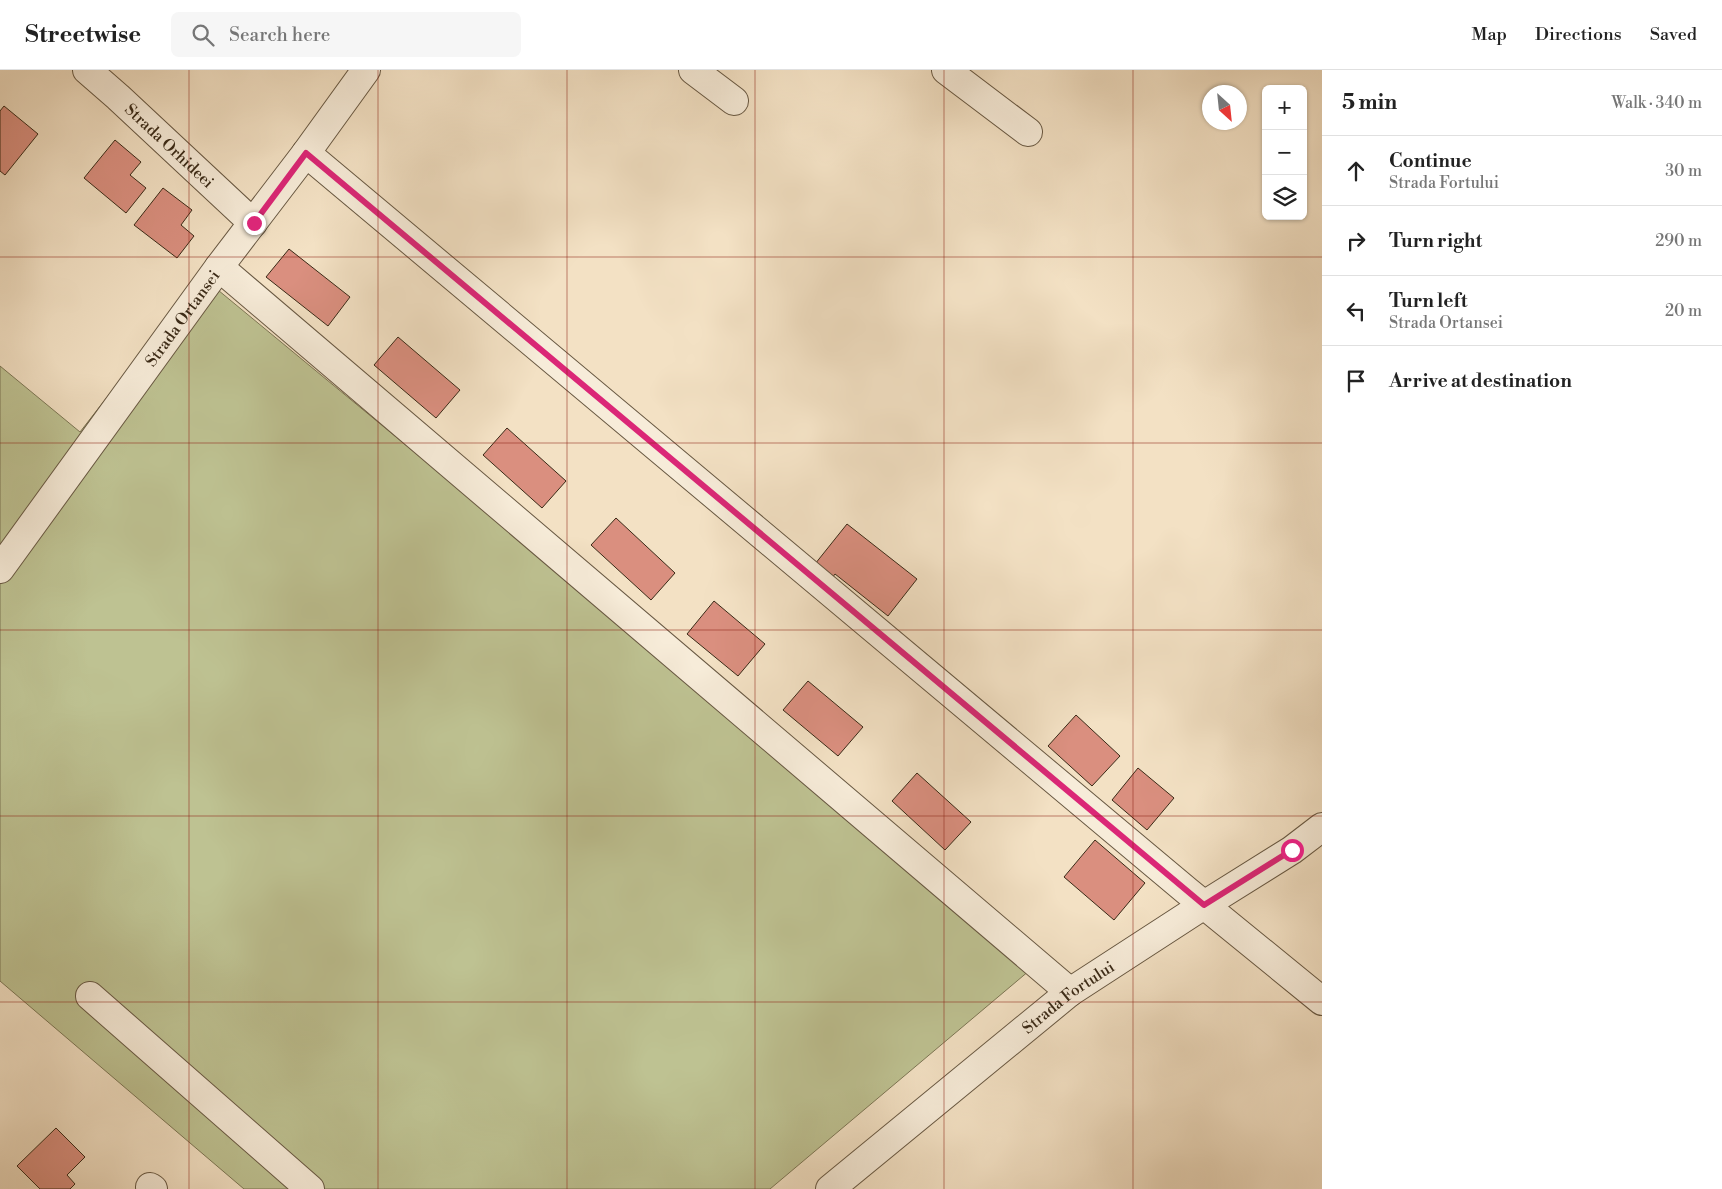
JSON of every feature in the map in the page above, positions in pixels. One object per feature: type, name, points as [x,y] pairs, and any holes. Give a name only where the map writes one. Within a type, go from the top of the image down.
[{"type":"street","name":"Strada Orhideei","points":[[87,70],[254,223]]},
{"type":"street","name":"Strada Ortansei","points":[[0,569],[220,266],[254,223],[366,70]]},
{"type":"street","points":[[693,70],[734,101]]},
{"type":"street","points":[[946,70],[1028,132]]},
{"type":"street","points":[[306,153],[1204,905],[1322,1001]]},
{"type":"street","points":[[220,266],[1070,992]]},
{"type":"street","name":"Strada Fortului","points":[[830,1189],[1070,992],[1292,850],[1322,827]]},
{"type":"street","points":[[90,996],[310,1189]]},
{"type":"green space","points":[[201,276],[1036,965],[770,1189],[244,1189],[0,981],[0,366],[80,432]]},
{"type":"building","points":[[4,106],[38,134],[5,175],[0,171],[0,111]]},
{"type":"building","points":[[115,140],[141,162],[130,175],[146,188],[126,213],[84,178]]},
{"type":"building","points":[[163,188],[192,210],[181,225],[194,236],[177,258],[134,225]]},
{"type":"building","points":[[289,249],[350,297],[328,326],[266,277]]},
{"type":"building","points":[[398,337],[460,390],[436,418],[374,365]]},
{"type":"building","points":[[507,428],[566,481],[542,508],[483,455]]},
{"type":"building","points":[[616,518],[675,573],[651,600],[591,545]]},
{"type":"building","points":[[847,524],[917,579],[888,616],[835,574],[832,578],[815,564]]},
{"type":"building","points":[[714,601],[765,644],[738,676],[687,634]]},
{"type":"building","points":[[808,681],[863,727],[838,756],[783,710]]},
{"type":"building","points":[[1076,715],[1120,756],[1092,786],[1048,746]]},
{"type":"building","points":[[1138,768],[1174,798],[1147,830],[1112,800]]},
{"type":"building","points":[[917,773],[971,822],[945,850],[892,801]]},
{"type":"building","points":[[1095,840],[1145,883],[1114,920],[1064,877]]},
{"type":"building","points":[[56,1128],[85,1157],[67,1175],[75,1184],[70,1189],[40,1189],[17,1166]]},
{"type":"route","points":[[254,223],[306,153],[1204,905],[1292,850]]}]
